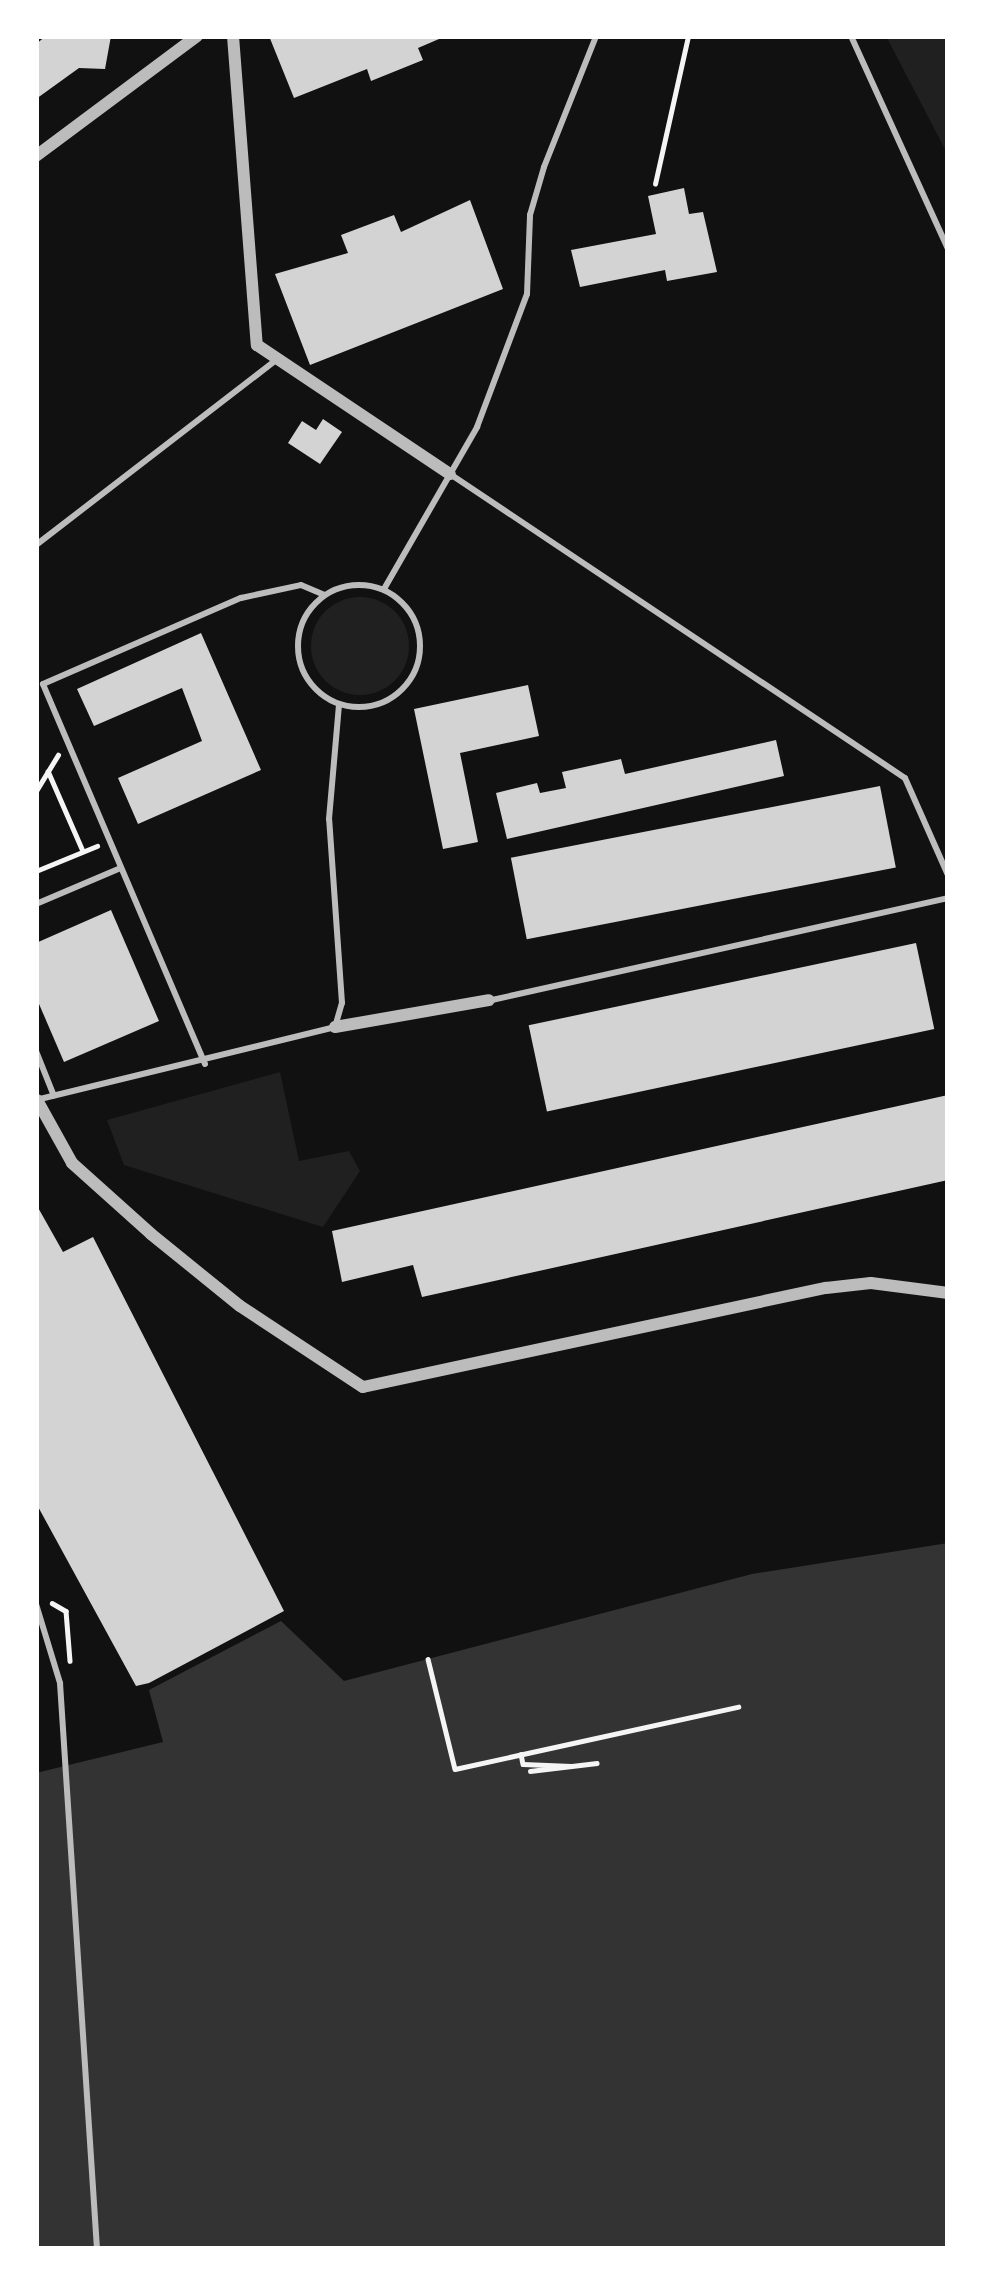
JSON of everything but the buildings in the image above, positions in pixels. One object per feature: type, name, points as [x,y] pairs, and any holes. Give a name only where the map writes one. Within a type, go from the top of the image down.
[{"type":"street","points":[[36,156],[197,36]]},
{"type":"street","points":[[233,36],[252,323],[274,362],[450,474]]},
{"type":"street","points":[[335,1027],[489,1000]]},
{"type":"street","points":[[36,1100],[73,1163],[151,1234],[240,1306],[363,1387],[826,1288],[871,1283],[948,1293]]},
{"type":"lane","points":[[384,589],[450,474],[526,294],[530,215],[596,36]]},
{"type":"lane","points":[[851,36],[948,249]]},
{"type":"lane","points":[[36,545],[274,362]]},
{"type":"lane","points":[[450,474],[905,778],[948,875]]},
{"type":"lane","points":[[205,1064],[43,684],[241,598],[301,585],[324,595]]},
{"type":"lane","points":[[343,586],[384,589],[413,617],[420,636],[412,676],[382,703],[338,705],[310,683],[298,645],[301,626],[324,595],[343,586]]},
{"type":"lane","points":[[36,1100],[205,1064],[335,1027],[342,1003],[328,819],[338,705]]},
{"type":"lane","points":[[36,904],[121,868]]},
{"type":"lane","points":[[489,1000],[948,898]]},
{"type":"lane","points":[[36,1052],[54,1096]]},
{"type":"lane","points":[[36,1604],[60,1683],[97,2249]]},
{"type":"path","points":[[655,184],[688,36]]},
{"type":"path","points":[[38,786],[67,740]]},
{"type":"path","points":[[49,771],[83,851]]},
{"type":"path","points":[[36,871],[109,841]]},
{"type":"path","points":[[428,1659],[455,1768],[737,1706]]},
{"type":"path","points":[[520,1754],[523,1763],[572,1766]]},
{"type":"path","points":[[530,1771],[597,1763]]},
{"type":"shaded area","points":[[886,36],[948,36],[948,155]]},
{"type":"shaded area","points":[[360,597],[379,601],[394,612],[405,627],[409,646],[405,665],[394,680],[379,691],[360,695],[341,691],[326,680],[315,665],[311,646],[315,627],[326,612],[341,601]]},
{"type":"shaded area","points":[[280,1072],[299,1161],[349,1151],[360,1171],[323,1227],[124,1165],[107,1120]]},
{"type":"shaded area","points":[[948,1543],[948,2249],[36,2249],[36,1773],[163,1742],[149,1690],[281,1621],[344,1681],[752,1574]]}]
